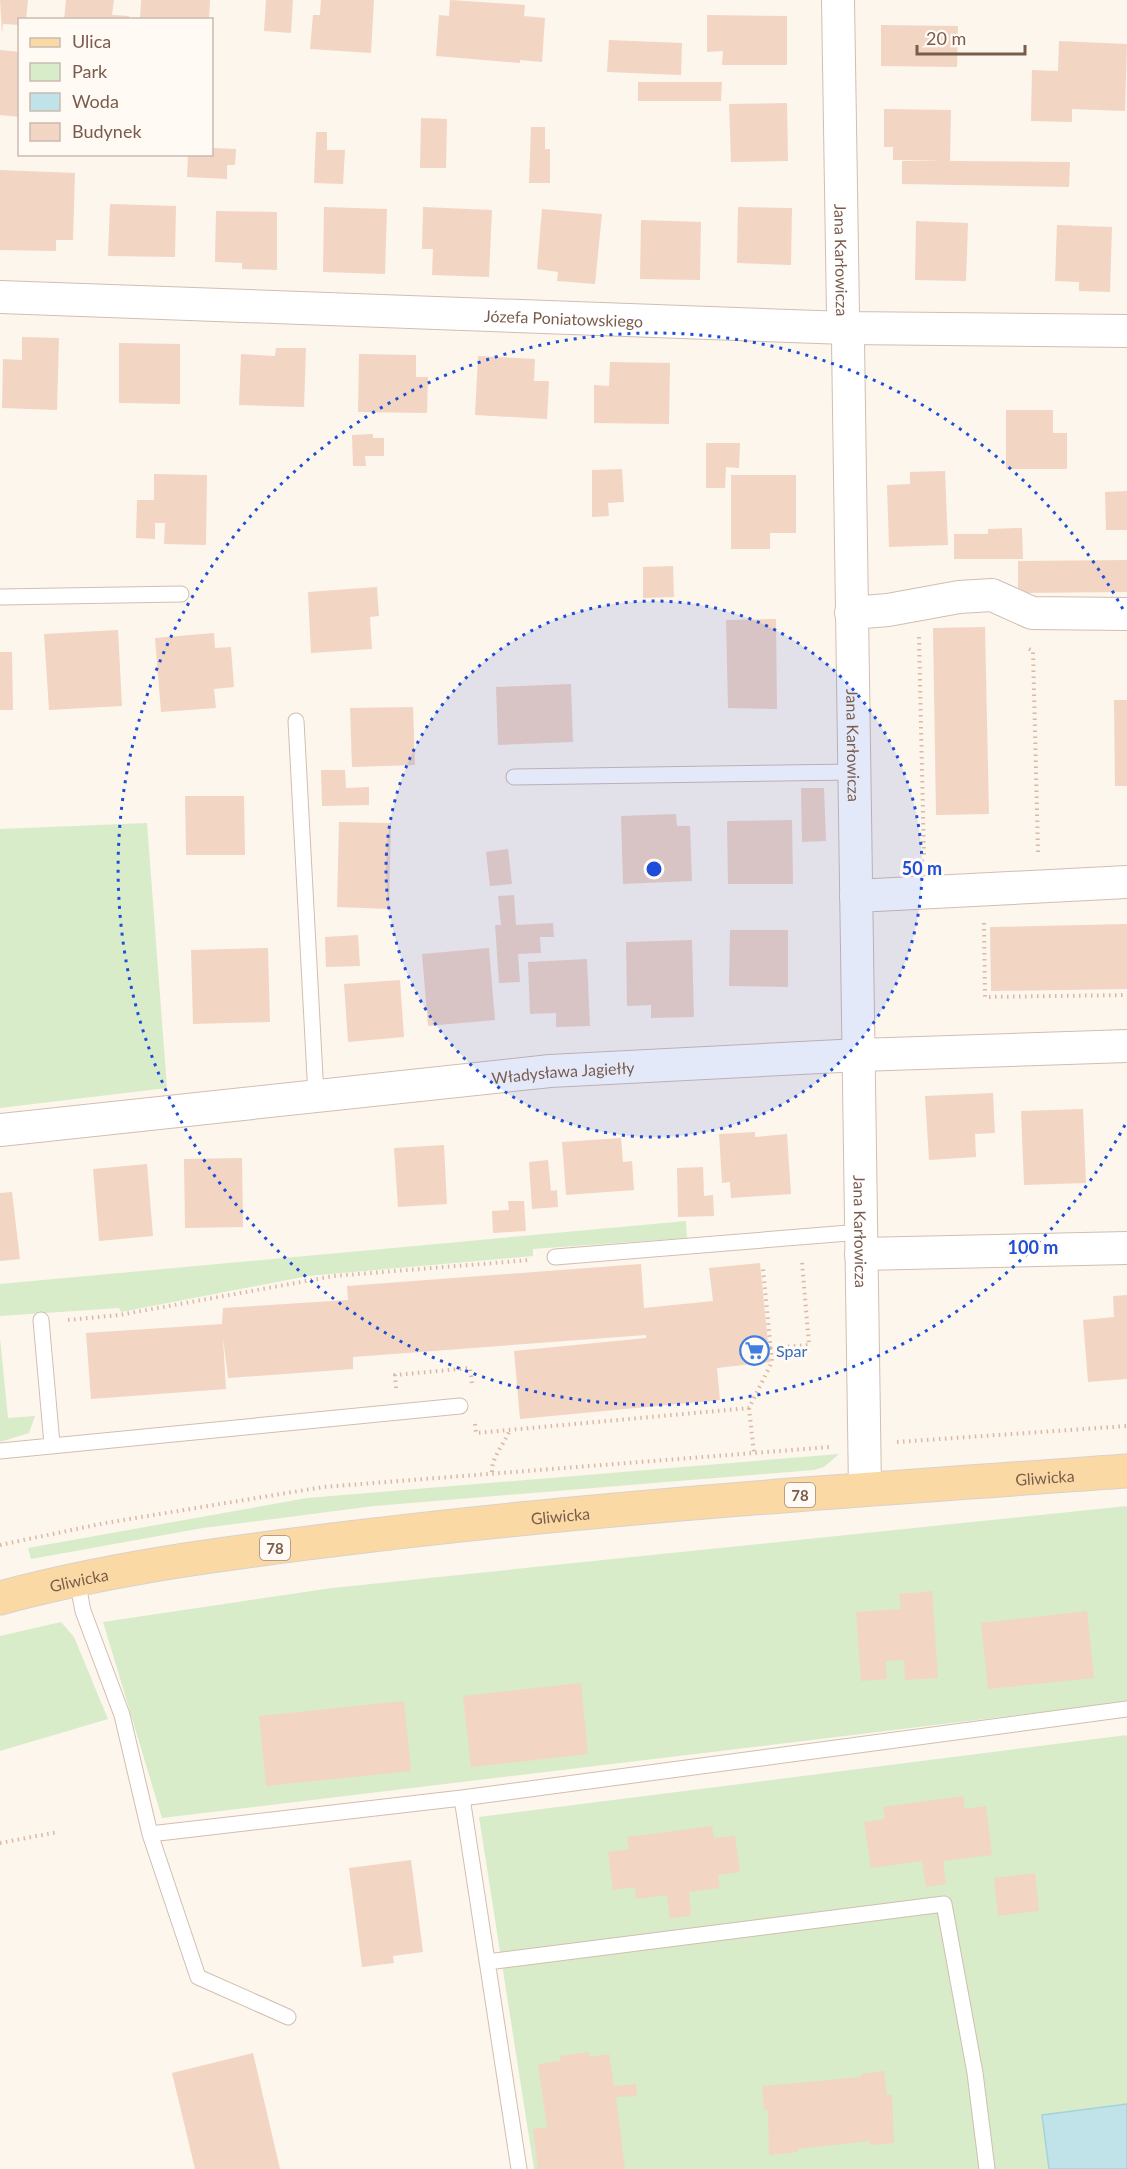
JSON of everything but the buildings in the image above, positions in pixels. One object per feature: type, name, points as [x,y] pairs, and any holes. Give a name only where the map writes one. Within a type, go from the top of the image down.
[{"type":"main road","name":"Gliwicka","points":[[0,1598],[77,1580],[202,1558],[474,1524],[865,1490],[1127,1472]]},
{"type":"street","name":"Jana Karłowicza","points":[[838,0],[837,68],[848,341],[865,1490]]},
{"type":"street","name":"Józefa Poniatowskiego","points":[[0,297],[846,328],[1127,331]]},
{"type":"street","points":[[851,613],[888,610],[959,597],[992,595],[1032,613],[1127,614]]},
{"type":"street","points":[[856,896],[1127,882]]},
{"type":"street","name":"Władysława Jagiełły","points":[[0,1130],[550,1071],[859,1055],[1127,1046]]},
{"type":"street","points":[[861,1243],[1127,1248]]},
{"type":"lane","points":[[0,597],[180,594]]},
{"type":"lane","points":[[296,721],[315,1096]]},
{"type":"lane","points":[[514,777],[854,772]]},
{"type":"lane","points":[[555,1257],[801,1237],[861,1243]]},
{"type":"lane","points":[[40,1320],[52,1444]]},
{"type":"lane","points":[[0,1451],[52,1444],[460,1406]]},
{"type":"lane","points":[[77,1580],[83,1611],[122,1715],[150,1834],[198,1977],[288,2016]]},
{"type":"lane","points":[[150,1834],[462,1798],[1127,1709]]},
{"type":"lane","points":[[462,1798],[519,2169]]},
{"type":"lane","points":[[487,1962],[944,1904],[975,2073],[987,2169]]},
{"type":"path","points":[[919,630],[925,892]]},
{"type":"path","points":[[1024,645],[1033,651],[1038,887]]},
{"type":"path","points":[[984,923],[985,997],[1127,995]]},
{"type":"path","points":[[770,1348],[809,1345],[801,1237]]},
{"type":"path","points":[[60,1320],[119,1315],[334,1276],[507,1262]]},
{"type":"path","points":[[754,1453],[749,1408],[772,1362],[763,1269]]},
{"type":"path","points":[[482,1432],[749,1408]]},
{"type":"path","points":[[0,1545],[105,1523],[323,1487],[492,1472],[1127,1426]]},
{"type":"path","points":[[492,1472],[493,1458],[507,1439],[510,1429]]},
{"type":"path","points":[[0,1843],[58,1832]]},
{"type":"green space","points":[[147,823],[167,1088],[0,1108],[0,829]]},
{"type":"green space","points":[[686,1221],[687,1238],[533,1249],[533,1256],[308,1276],[121,1312],[119,1308],[0,1316],[0,1284]]},
{"type":"green space","points":[[0,1338],[8,1418],[35,1416],[29,1433],[0,1442]]},
{"type":"green space","points":[[839,1454],[824,1467],[814,1470],[374,1506],[203,1528],[31,1559],[28,1548],[307,1498]]},
{"type":"green space","points":[[1127,1506],[1127,1702],[162,1818],[103,1622],[332,1588]]},
{"type":"green space","points":[[61,1622],[74,1637],[108,1719],[0,1751],[0,1636]]},
{"type":"green space","points":[[1127,1735],[1127,2169],[534,2169],[479,1817]]},
{"type":"water","points":[[1127,2104],[1127,2169],[1049,2169],[1042,2115]]},
{"type":"place","name":"Spar","points":[[755,1350]]}]
